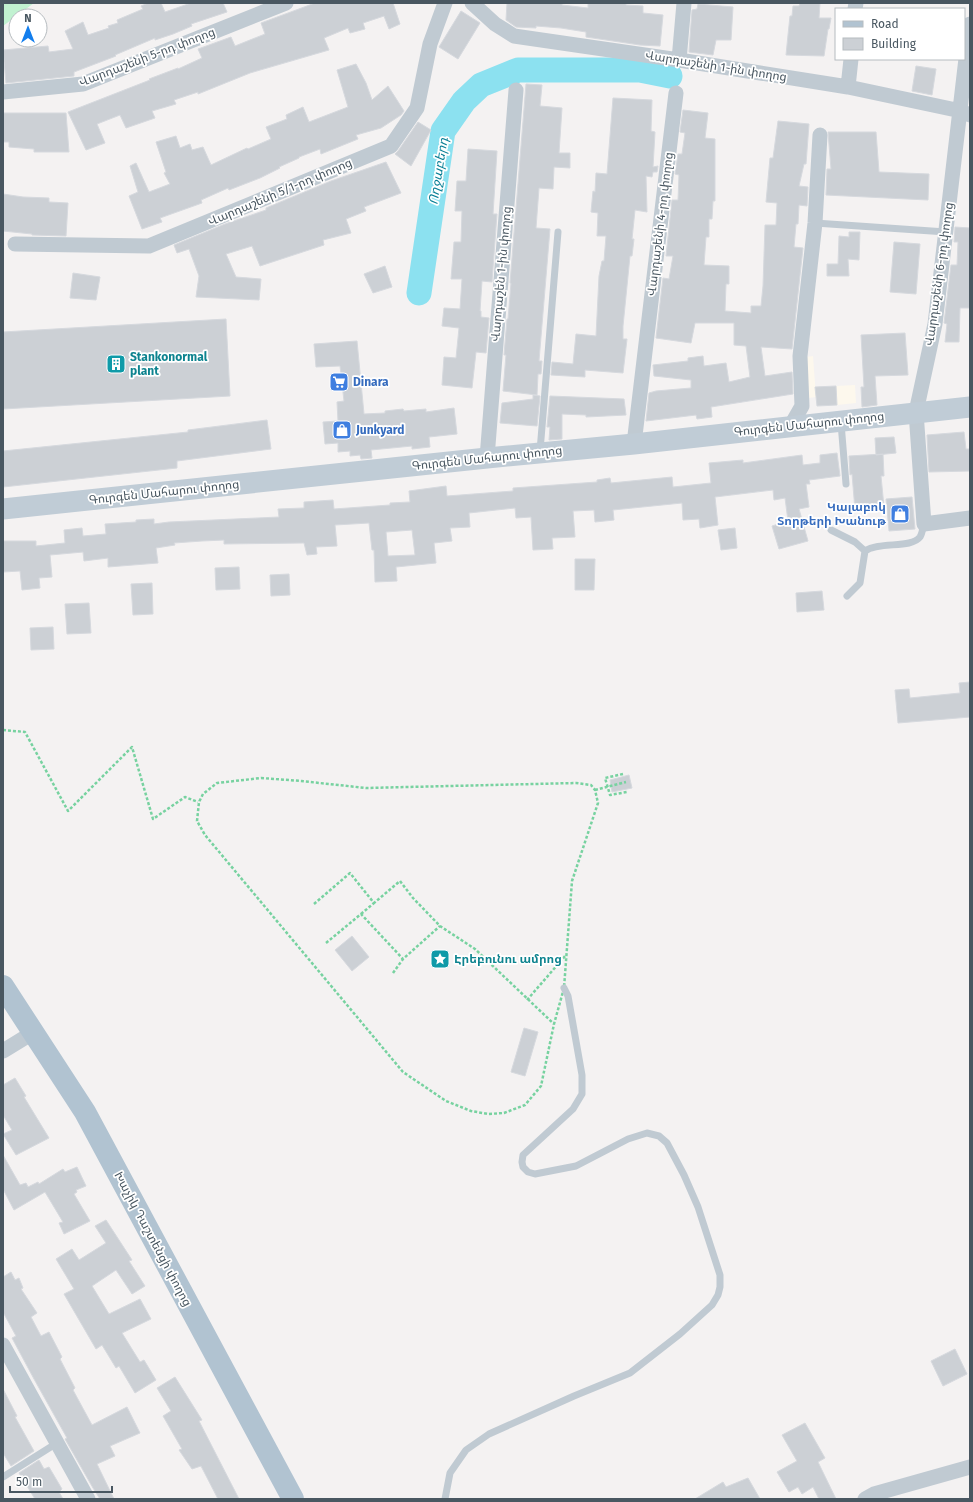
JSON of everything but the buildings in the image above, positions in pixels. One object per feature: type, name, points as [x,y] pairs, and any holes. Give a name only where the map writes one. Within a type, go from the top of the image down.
[{"type":"main road","name":"Գուրգեն Մահարու փողոց","points":[[3,509],[486,458],[634,444],[970,407]]},
{"type":"main road","name":"Խաչիկ Դաշտենցի փողոց","points":[[3,986],[34,1032],[84,1112],[293,1499]]},
{"type":"street","name":"Վարդաշենի 5-րդ փողոց","points":[[3,92],[84,84],[286,3]]},
{"type":"street","name":"Վարդաշենի 5/1-րդ փողոց","points":[[15,244],[149,246],[391,146],[417,108],[430,44],[445,3]]},
{"type":"street","name":"Վարդաշենի 1-ին փողոց","points":[[472,3],[495,24],[514,36],[848,87],[965,113]]},
{"type":"street","points":[[679,60],[684,3]]},
{"type":"street","name":"Վարդաշենի 6-րդ փողոց","points":[[924,524],[916,412],[934,324],[946,232],[965,113],[970,24]]},
{"type":"street","points":[[848,87],[851,60]]},
{"type":"street","name":"Վարդաշեն 1-ին փողոց","points":[[486,458],[516,90]]},
{"type":"street","name":"Վարդաշենի 4-րդ փողոց","points":[[634,444],[676,93]]},
{"type":"street","points":[[790,427],[802,406],[800,356],[815,223],[820,135]]},
{"type":"street","points":[[924,524],[970,518]]},
{"type":"street","points":[[3,1051],[34,1032]]},
{"type":"street","points":[[3,1345],[88,1499]]},
{"type":"street","points":[[865,1499],[885,1495],[970,1467]]},
{"type":"lane","points":[[815,223],[946,232]]},
{"type":"lane","points":[[539,453],[558,232]]},
{"type":"lane","points":[[840,421],[846,484]]},
{"type":"lane","points":[[865,551],[872,547],[913,542],[921,536],[924,524]]},
{"type":"lane","points":[[831,530],[855,542],[865,551]]},
{"type":"lane","points":[[847,596],[860,583],[865,551]]},
{"type":"lane","points":[[445,1499],[450,1473],[466,1450],[489,1434],[630,1373],[680,1334],[712,1304],[718,1295],[720,1287],[720,1274],[698,1207],[684,1174],[667,1143],[659,1136],[647,1133],[628,1139],[576,1166],[535,1174],[528,1172],[523,1167],[523,1155],[573,1109],[582,1094],[582,1076],[568,996],[564,988]]},
{"type":"lane","points":[[3,1477],[57,1443]]},
{"type":"path","points":[[3,730],[25,732],[68,811],[132,747],[153,819],[185,797],[199,802]]},
{"type":"path","points":[[623,774],[605,778],[610,795],[627,792]]},
{"type":"path","points":[[261,778],[366,788],[576,782],[591,786],[595,790],[598,803],[572,881],[564,988],[554,1024],[541,1086],[525,1105],[504,1113],[488,1114],[471,1111],[446,1101],[403,1072],[204,835],[197,821],[199,802],[203,794],[217,783],[261,778]]},
{"type":"path","points":[[595,790],[626,782]]},
{"type":"path","points":[[314,904],[350,873],[374,903]]},
{"type":"path","points":[[326,943],[400,881],[413,898],[440,926],[475,949],[554,1024]]},
{"type":"path","points":[[361,914],[404,959]]},
{"type":"path","points":[[392,973],[404,959],[440,926]]},
{"type":"path","points":[[527,1000],[566,955]]},
{"type":"shaded area","points":[[813,356],[816,397],[809,398],[806,357]]},
{"type":"shaded area","points":[[855,385],[856,403],[837,405],[836,386]]},
{"type":"green space","points":[[3,3],[34,3],[27,8],[8,8],[8,22],[3,26]]},
{"type":"waterway","name":"Ողջաբերդ","points":[[419,293],[443,131],[464,101],[481,85],[518,70],[640,70],[670,76]]},
{"type":"place","name":"Stankonormal plant","points":[[116,364]]},
{"type":"place","name":"Dinara","points":[[339,382]]},
{"type":"place","name":"Junkyard","points":[[342,430]]},
{"type":"place","name":"Կալաբոկ Տորթերի Խանութ","points":[[900,514]]},
{"type":"place","name":"Էրեբունու ամրոց","points":[[440,959]]}]
